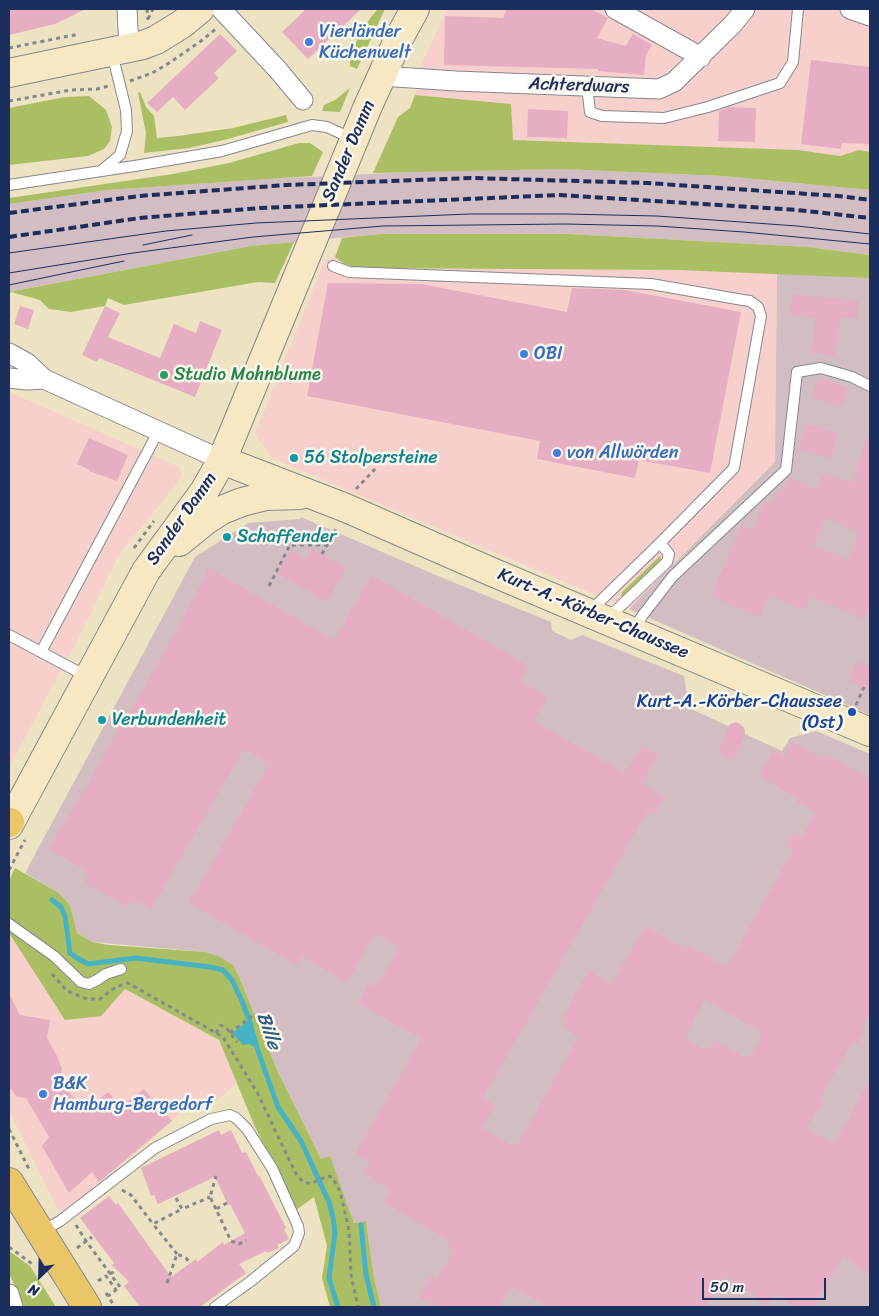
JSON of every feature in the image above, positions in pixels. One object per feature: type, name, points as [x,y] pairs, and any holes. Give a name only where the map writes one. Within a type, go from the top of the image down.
[{"type":"main road","points":[[9,73],[124,34],[156,40],[182,24],[200,9]]},
{"type":"main road","name":"Sander Damm","points":[[9,823],[146,571],[205,490],[222,460],[381,76],[415,9]]},
{"type":"main road","name":"Kurt-A.-Körber-Chaussee","points":[[222,460],[316,496],[596,617],[870,732]]},
{"type":"main road","name":"Kurt-A.-Körber-Chaussee","points":[[146,571],[198,526],[222,510],[242,502],[266,496],[288,494],[316,496]]},
{"type":"main road","points":[[9,1182],[40,1233],[97,1302]]},
{"type":"street","points":[[615,9],[701,57]]},
{"type":"street","name":"Achterdwars","points":[[381,76],[659,89],[674,82],[701,57],[745,9]]},
{"type":"street","points":[[850,9],[870,16]]},
{"type":"street","points":[[225,13],[303,100]]},
{"type":"street","name":"Kurt-A.-Körber-Chaussee","points":[[9,353],[27,363],[44,380],[222,460]]},
{"type":"street","name":"Kurt-A.-Körber-Chaussee","points":[[9,378],[44,380]]},
{"type":"street","points":[[9,1294],[13,1307]]},
{"type":"lane","points":[[587,86],[590,112],[602,116],[664,118],[708,107],[780,82],[793,62],[798,9]]},
{"type":"lane","points":[[100,172],[120,155],[127,131],[120,84],[124,34]]},
{"type":"lane","points":[[9,185],[100,172],[222,151],[312,125],[327,127],[354,140]]},
{"type":"lane","points":[[333,266],[349,272],[651,284],[744,300],[755,304],[761,311],[734,468],[660,543],[596,617]]},
{"type":"lane","points":[[632,632],[673,576],[786,470],[797,372],[821,368],[852,377],[870,386]]},
{"type":"lane","points":[[40,652],[158,432]]},
{"type":"lane","points":[[596,617],[667,562],[669,558],[668,551],[660,543]]},
{"type":"lane","points":[[9,635],[89,677]]},
{"type":"lane","points":[[9,924],[54,956],[82,982],[89,984],[106,974],[121,969]]},
{"type":"lane","points":[[40,1233],[60,1221],[155,1148],[211,1119],[230,1115],[247,1129],[272,1168],[298,1226],[299,1233],[294,1246],[251,1282],[215,1307]]},
{"type":"path","points":[[147,9],[148,20]]},
{"type":"path","points":[[124,34],[148,20],[153,9]]},
{"type":"path","points":[[9,101],[71,90],[97,89],[139,79],[166,65],[201,41],[225,13]]},
{"type":"path","points":[[9,48],[82,34]]},
{"type":"path","points":[[356,489],[375,470]]},
{"type":"path","points":[[322,554],[337,527]]},
{"type":"path","points":[[269,586],[290,545],[327,546]]},
{"type":"path","points":[[855,708],[864,687]]},
{"type":"path","points":[[58,983],[73,995],[94,1000],[100,999],[116,987],[128,983],[223,1038],[257,1092],[295,1172],[301,1180],[310,1184],[328,1176],[332,1177],[340,1191],[349,1230],[351,1275],[358,1307]]},
{"type":"path","points":[[230,1032],[252,1016]]},
{"type":"path","points":[[216,1033],[221,1026],[230,1032],[237,1042]]},
{"type":"path","points":[[216,1176],[210,1198],[231,1241],[239,1244],[246,1240]]},
{"type":"path","points":[[118,1187],[131,1195],[177,1254],[186,1258],[190,1264]]},
{"type":"path","points":[[176,1198],[182,1209]]},
{"type":"path","points":[[153,1224],[182,1209],[210,1198]]},
{"type":"path","points":[[216,1209],[227,1203]]},
{"type":"path","points":[[70,1225],[74,1222],[120,1287],[97,1302]]},
{"type":"path","points":[[77,1248],[92,1237]]},
{"type":"path","points":[[167,1283],[177,1254]]},
{"type":"path","points":[[110,1274],[117,1270]]},
{"type":"path","points":[[98,1281],[106,1276],[116,1290]]},
{"type":"shaded area","points":[[447,9],[870,9],[870,152],[859,150],[840,156],[798,150],[513,140],[511,104],[415,95],[421,66]]},
{"type":"shaded area","points":[[560,169],[723,176],[870,190],[870,255],[808,247],[568,234],[380,234],[251,246],[9,292],[9,204],[108,190],[267,179],[410,172]]},
{"type":"shaded area","points":[[335,257],[344,264],[357,268],[677,270],[777,273],[775,462],[629,609],[272,458],[255,434],[325,260]]},
{"type":"shaded area","points":[[777,273],[870,278],[870,715],[629,609],[775,462]]},
{"type":"shaded area","points":[[9,392],[179,467],[182,476],[121,551],[69,656],[9,767]]},
{"type":"shaded area","points":[[301,517],[551,622],[552,631],[571,640],[582,635],[684,676],[689,708],[728,726],[732,723],[740,724],[744,728],[745,734],[782,751],[790,738],[816,731],[870,754],[870,1307],[381,1307],[374,1278],[366,1221],[354,1223],[330,1157],[321,1159],[278,1072],[240,979],[205,952],[92,942],[77,933],[70,905],[59,893],[25,873],[195,557],[248,523],[300,519]]},
{"type":"shaded area","points":[[9,935],[117,999],[125,989],[219,1040],[238,1082],[208,1108],[194,1102],[61,1216],[9,1110]]},
{"type":"green space","points":[[378,9],[385,9],[357,69],[350,66],[350,56],[359,36]]},
{"type":"green space","points":[[350,88],[340,112],[322,111],[324,105],[335,100]]},
{"type":"green space","points":[[140,92],[146,107],[154,116],[157,138],[233,128],[286,115],[288,122],[189,148],[144,153],[146,133],[138,93]]},
{"type":"green space","points":[[415,95],[511,104],[513,140],[798,150],[840,156],[859,150],[870,152],[870,190],[723,176],[560,169],[373,173],[398,117],[410,108]]},
{"type":"green space","points":[[89,96],[106,110],[112,127],[110,141],[104,149],[88,156],[9,165],[9,108],[65,97]]},
{"type":"green space","points":[[299,143],[310,143],[323,152],[312,176],[108,190],[9,204],[9,198],[173,174],[229,163]]},
{"type":"green space","points":[[380,234],[568,234],[808,247],[870,255],[870,278],[677,270],[357,268],[344,264],[335,257],[342,238]]},
{"type":"green space","points":[[294,242],[275,283],[258,282],[124,305],[108,298],[105,306],[71,312],[49,309],[40,300],[11,292],[9,296],[9,292],[251,246]]},
{"type":"green space","points":[[660,556],[661,560],[624,596],[621,596],[622,592]]},
{"type":"green space","points":[[15,868],[59,893],[70,905],[77,933],[92,942],[205,952],[220,957],[233,965],[278,1072],[321,1159],[330,1156],[354,1223],[366,1221],[374,1278],[381,1307],[330,1307],[322,1278],[327,1246],[314,1197],[296,1210],[255,1127],[219,1040],[125,989],[101,1016],[65,1020],[9,935],[9,881]]},
{"type":"green space","points":[[9,1251],[30,1266],[56,1307],[24,1307],[9,1273]]},
{"type":"water","points":[[251,1019],[259,1045],[258,1052],[255,1047],[249,1044],[243,1045],[232,1033]]},
{"type":"building","points":[[9,9],[86,9],[55,24],[9,35]]},
{"type":"building","name":"Vierländer Küchenwelt","points":[[306,9],[361,9],[308,59],[282,32]]},
{"type":"building","points":[[507,9],[591,9],[608,18],[597,38],[626,46],[633,34],[652,45],[646,55],[644,75],[598,71],[598,69],[444,65],[445,16],[503,18]]},
{"type":"building","points":[[220,34],[237,51],[214,73],[219,78],[185,110],[173,97],[157,112],[147,103]]},
{"type":"building","points":[[811,60],[870,67],[870,144],[842,143],[841,149],[801,144]]},
{"type":"building","points":[[729,107],[756,108],[755,142],[718,141],[719,111]]},
{"type":"building","points":[[528,109],[568,111],[567,138],[527,137]]},
{"type":"building","name":"OBI","points":[[328,283],[421,284],[567,312],[572,288],[625,290],[741,312],[710,473],[639,460],[635,478],[537,459],[540,441],[307,396]]},
{"type":"building","points":[[792,294],[859,301],[857,319],[840,318],[835,356],[811,353],[816,318],[790,315]]},
{"type":"building","points":[[20,306],[34,310],[28,329],[14,324]]},
{"type":"building","points":[[105,306],[120,313],[108,337],[160,358],[174,324],[196,333],[200,321],[222,330],[195,397],[99,358],[97,362],[82,355]]},
{"type":"building","points":[[818,378],[848,387],[843,407],[812,398]]},
{"type":"building","points":[[805,424],[838,433],[831,458],[798,449]]},
{"type":"building","points":[[867,437],[870,437],[870,605],[864,619],[810,596],[804,610],[770,595],[760,617],[711,596],[741,526],[752,530],[764,502],[771,504],[777,490],[783,492],[789,477],[816,489],[822,474],[853,483]],"holes":[[[826,518],[859,532],[847,560],[813,546]]]},
{"type":"building","points":[[89,438],[128,455],[117,481],[89,471],[77,464]]},
{"type":"building","points":[[312,549],[346,568],[327,602],[277,574],[291,550],[306,559]]},
{"type":"building","points":[[209,568],[334,640],[372,575],[529,666],[520,681],[548,697],[534,721],[624,772],[641,746],[658,755],[643,784],[665,797],[654,816],[647,812],[483,1098],[496,1105],[482,1128],[516,1147],[578,1037],[562,1027],[566,1021],[562,1018],[589,970],[612,984],[645,926],[684,948],[686,944],[727,967],[793,850],[786,846],[793,833],[801,837],[815,812],[796,802],[798,799],[759,776],[773,750],[784,756],[791,742],[822,758],[825,754],[870,778],[870,1014],[861,1030],[865,1032],[858,1044],[853,1041],[820,1099],[823,1101],[807,1128],[834,1144],[870,1080],[870,1274],[843,1257],[813,1307],[796,1307],[774,1294],[766,1306],[753,1298],[755,1295],[724,1276],[706,1307],[548,1307],[511,1286],[499,1307],[439,1307],[419,1297],[430,1277],[437,1280],[454,1250],[447,1247],[450,1241],[382,1202],[390,1189],[370,1178],[371,1176],[364,1172],[370,1162],[355,1154],[421,1039],[358,1003],[369,983],[376,987],[399,947],[375,934],[347,983],[301,956],[296,965],[189,903],[269,764],[244,749],[151,910],[136,901],[135,903],[129,900],[126,906],[84,883],[88,875],[83,873],[85,870],[48,849],[176,631]],"holes":[[[705,1000],[763,1033],[749,1059],[714,1040],[708,1051],[685,1038]]]},
{"type":"building","points":[[857,661],[870,667],[870,690],[848,681]]},
{"type":"building","points":[[737,722],[744,728],[745,734],[736,756],[726,758],[720,754],[719,749],[729,726]]},
{"type":"building","name":"B&K Hamburg-Bergedorf","points":[[9,993],[20,1015],[50,1020],[47,1038],[62,1069],[60,1078],[83,1112],[108,1092],[121,1106],[144,1089],[172,1121],[99,1182],[92,1172],[69,1193],[42,1146],[49,1137],[26,1098],[17,1097],[10,1088]]},
{"type":"building","points":[[219,1130],[221,1135],[231,1130],[242,1153],[246,1152],[286,1228],[284,1229],[289,1239],[277,1245],[279,1248],[267,1253],[266,1251],[239,1264],[246,1273],[200,1307],[140,1307],[124,1286],[129,1282],[112,1265],[114,1263],[80,1218],[109,1196],[116,1205],[118,1203],[171,1277],[196,1259],[197,1262],[223,1242],[224,1245],[245,1233],[230,1204],[228,1205],[215,1177],[158,1204],[154,1195],[151,1196],[141,1168]]},
{"type":"waterway","name":"Bille","points":[[52,900],[61,907],[65,916],[70,953],[77,958],[88,964],[136,958],[223,970],[232,980],[251,1025]]},
{"type":"waterway","name":"Bille","points":[[257,1048],[278,1107],[301,1141],[329,1202],[335,1233],[329,1278],[338,1307]]},
{"type":"waterway","points":[[361,1225],[366,1275],[374,1307]]},
{"type":"tram line","points":[[9,253],[166,231],[256,223],[469,214],[657,216],[797,226],[870,234]]},
{"type":"tram line","points":[[9,273],[133,253],[253,237],[383,226],[565,224],[657,226],[870,244]]},
{"type":"tram line","points":[[143,245],[192,235]]},
{"type":"tram line","points":[[9,285],[124,261]]},
{"type":"railway","points":[[9,213],[139,196],[286,185],[471,178],[647,183],[838,196],[870,200]]},
{"type":"railway","points":[[9,237],[140,218],[260,208],[560,195],[797,210],[870,218]]},
{"type":"place","name":"Vierländer Küchenwelt","points":[[309,42]]},
{"type":"place","name":"OBI","points":[[524,354]]},
{"type":"place","name":"Studio Mohnblume","points":[[164,375]]},
{"type":"place","name":"von Allwörden","points":[[557,453]]},
{"type":"place","name":"56 Stolpersteine","points":[[294,458]]},
{"type":"place","name":"Schaffender","points":[[227,537]]},
{"type":"place","name":"Kurt-A.-Körber-Chaussee (Ost)","points":[[852,712]]},
{"type":"place","name":"Verbundenheit","points":[[102,720]]},
{"type":"place","name":"B&K Hamburg-Bergedorf","points":[[43,1094]]}]
